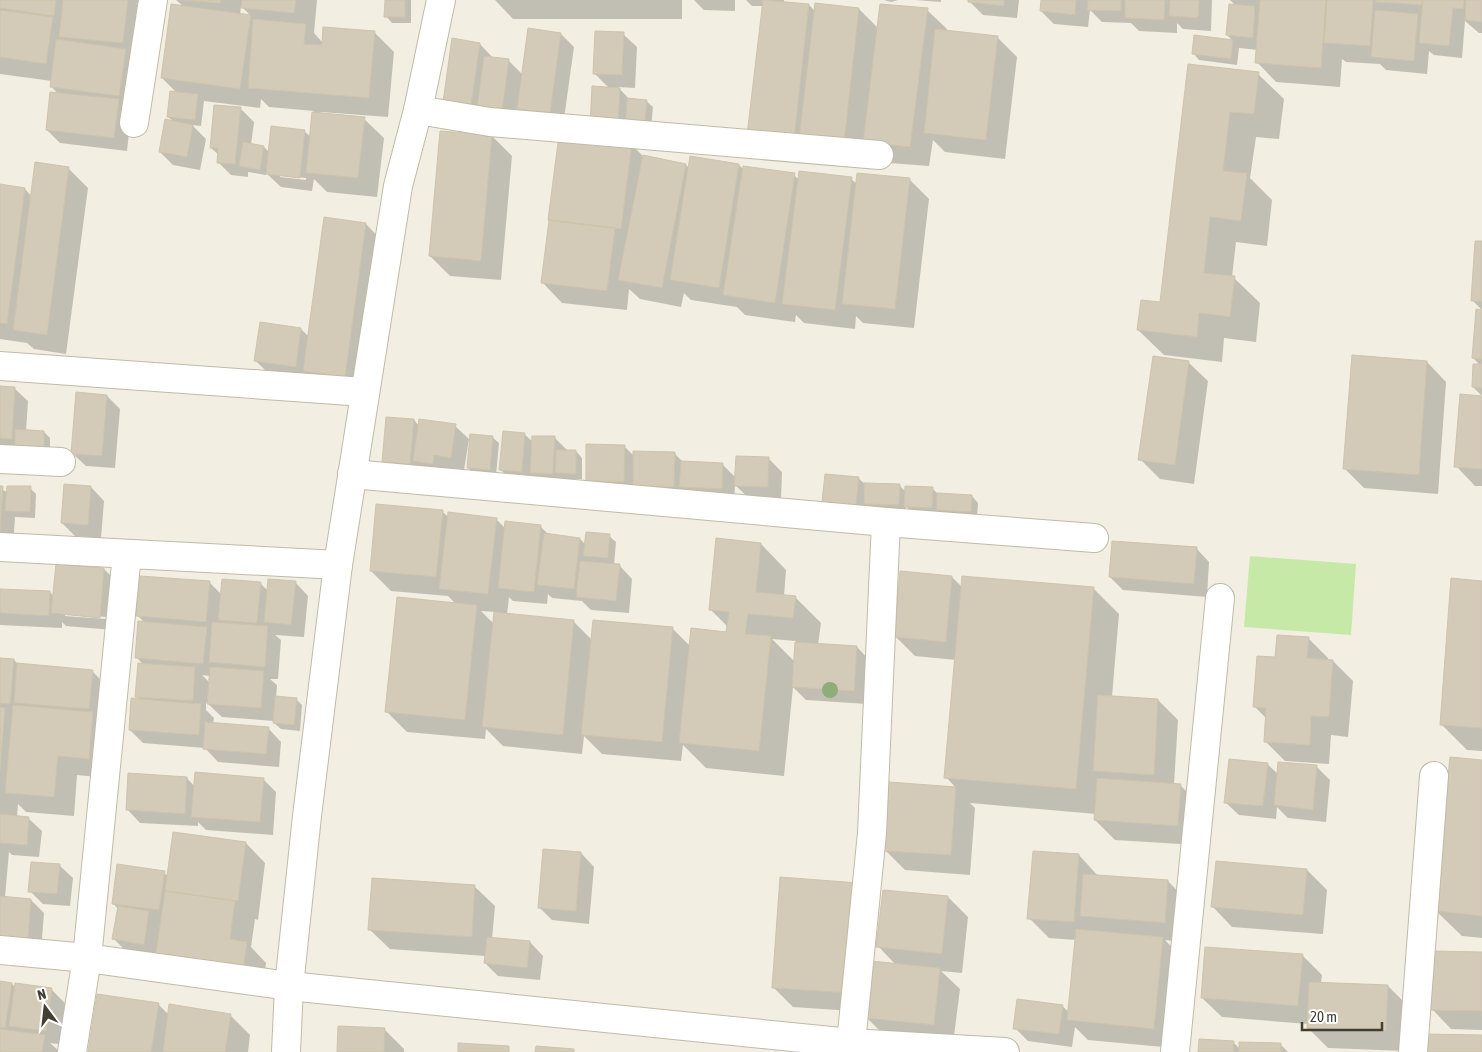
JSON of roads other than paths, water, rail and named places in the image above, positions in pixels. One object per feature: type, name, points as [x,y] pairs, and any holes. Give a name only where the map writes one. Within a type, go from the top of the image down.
[{"type":"street","points":[[134,123],[153,0]]},
{"type":"street","points":[[286,1052],[290,986],[307,816],[338,565],[398,186],[418,110],[442,0]]},
{"type":"street","points":[[418,110],[490,122],[879,155]]},
{"type":"street","points":[[0,366],[364,392]]},
{"type":"street","points":[[0,459],[61,462]]},
{"type":"street","points":[[352,474],[886,522],[1094,538]]},
{"type":"street","points":[[851,1043],[872,833],[886,522]]},
{"type":"street","points":[[0,547],[338,565]]},
{"type":"street","points":[[72,1052],[87,958],[127,554]]},
{"type":"street","points":[[1175,1052],[1220,598]]},
{"type":"street","points":[[1413,1052],[1434,776]]},
{"type":"street","points":[[0,950],[87,958],[290,986],[851,1043],[1005,1052]]}]
